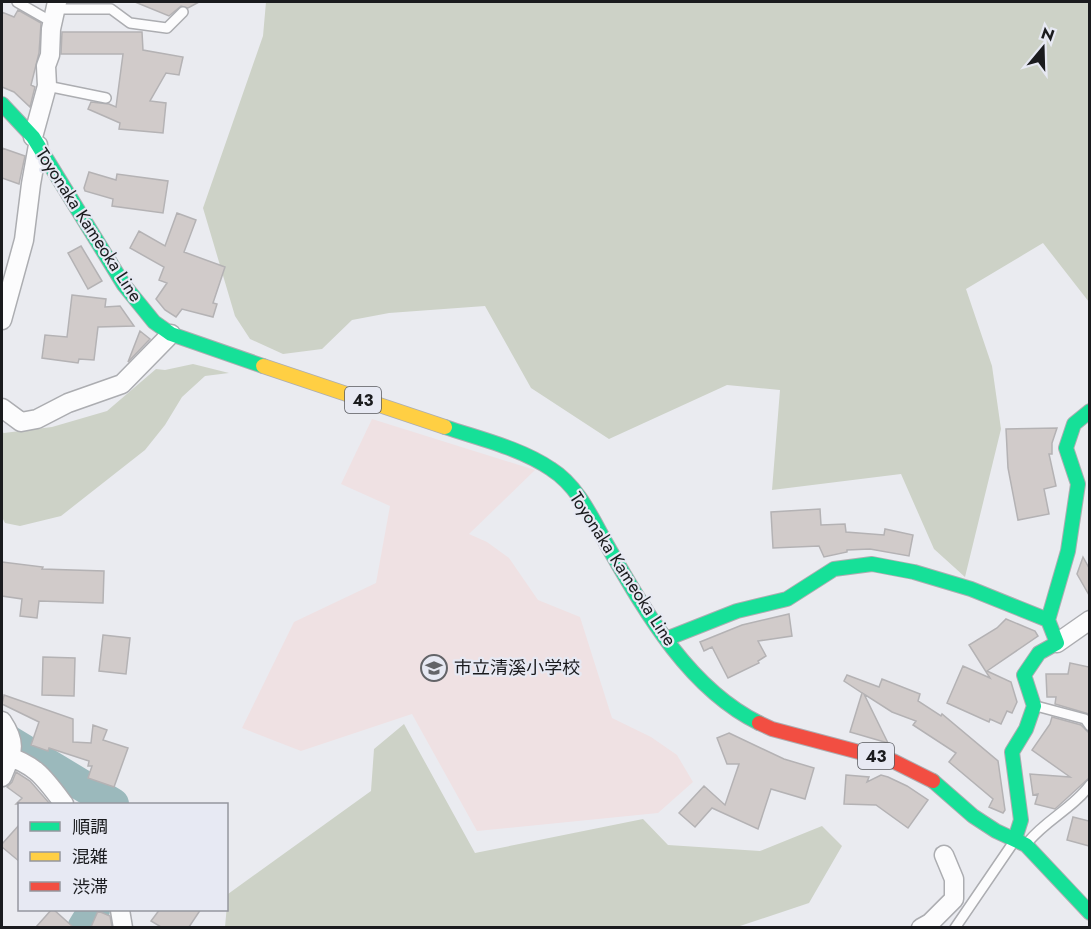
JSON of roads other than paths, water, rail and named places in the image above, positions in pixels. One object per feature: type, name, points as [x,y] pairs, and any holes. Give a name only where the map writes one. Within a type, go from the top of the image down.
[{"type":"main road","name":"Toyonaka Kameoka Line","points":[[2,104],[35,141],[124,285],[154,322],[171,333],[513,450],[552,469],[579,496],[639,600],[666,639],[706,686],[737,712],[772,729],[893,761],[910,768],[936,783],[973,816],[996,831],[1020,842],[1089,913]]},
{"type":"main road","points":[[1020,842],[1021,820],[1012,752],[1026,729],[1034,706],[1024,675],[1039,653],[1057,643],[1048,620],[1068,551],[1078,484],[1066,448],[1074,424],[1089,411]]},
{"type":"main road","points":[[666,639],[737,611],[787,599],[834,569],[872,564],[914,572],[971,589],[1048,620]]},
{"type":"street","points":[[2,320],[24,240],[35,141],[47,86],[46,66],[50,55],[55,11]]},
{"type":"street","points":[[2,408],[21,423],[37,419],[68,403],[122,384],[171,333]]},
{"type":"street","points":[[1057,643],[1089,620]]},
{"type":"street","points":[[2,721],[10,734],[13,746],[6,755],[2,777]]},
{"type":"street","points":[[6,755],[22,761],[42,774],[63,803]]},
{"type":"street","points":[[921,927],[930,923],[954,899],[954,879],[944,855]]},
{"type":"lane","points":[[17,2],[55,11],[111,9],[130,23],[167,28],[183,12]]},
{"type":"lane","points":[[47,86],[106,98]]},
{"type":"lane","points":[[1034,706],[1085,719],[1089,726]]},
{"type":"lane","points":[[955,927],[1020,842],[1081,797],[1089,785]]},
{"type":"waterway","points":[[2,737],[111,803]]},
{"type":"waterway","points":[[83,928],[93,911]]},
{"type":"place","name":"市立清溪小学校","points":[[434,668]]}]
